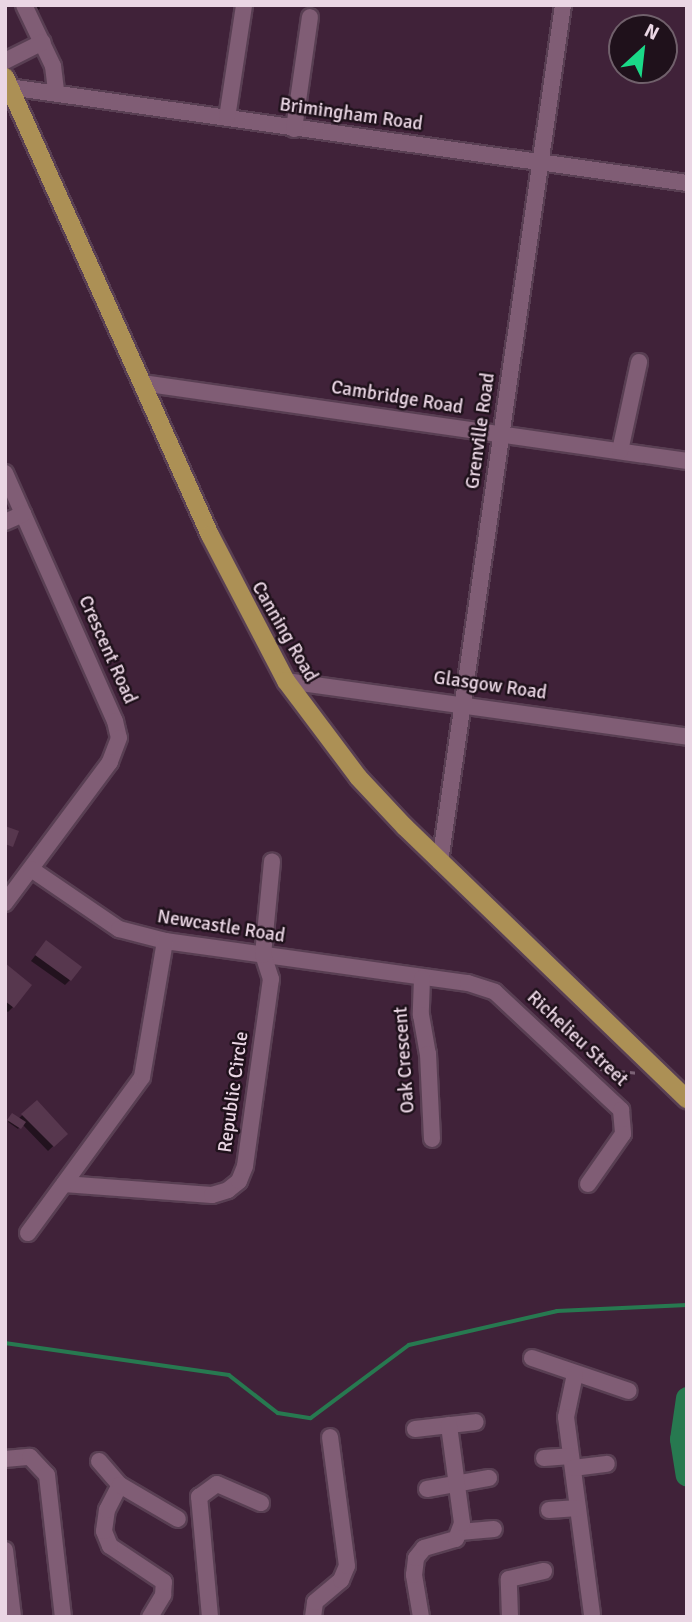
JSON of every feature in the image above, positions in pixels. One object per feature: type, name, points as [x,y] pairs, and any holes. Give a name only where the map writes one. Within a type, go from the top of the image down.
[{"type":"main road","name":"Canning Road","points":[[7,82],[240,600],[286,681],[358,777],[440,862],[687,1098]]},
{"type":"street","points":[[24,5],[53,65],[56,92]]},
{"type":"street","points":[[227,118],[244,5]]},
{"type":"street","name":"Grenville Road","points":[[440,862],[563,5]]},
{"type":"street","points":[[294,128],[310,17]]},
{"type":"street","points":[[5,61],[43,42]]},
{"type":"street","name":"Brimingham Road","points":[[7,82],[56,92],[294,128],[687,183]]},
{"type":"street","points":[[620,452],[639,362]]},
{"type":"street","name":"Cambridge Road","points":[[142,383],[687,461]]},
{"type":"street","name":"Crescent Road","points":[[5,473],[119,738],[110,762],[5,903]]},
{"type":"street","points":[[5,522],[23,514]]},
{"type":"street","name":"Glasgow Road","points":[[286,681],[464,703],[687,737]]},
{"type":"street","points":[[263,955],[272,860]]},
{"type":"street","name":"Newcastle Road","points":[[31,869],[109,926],[164,941],[422,978]]},
{"type":"street","points":[[28,1233],[146,1068],[164,941]]},
{"type":"street","name":"Republic Circle","points":[[64,1184],[212,1195],[228,1190],[239,1181],[245,1166],[271,979],[263,955]]},
{"type":"street","name":"Richelieu Street","points":[[422,978],[468,983],[495,992],[615,1103],[624,1119],[619,1143],[588,1184]]},
{"type":"street","name":"Oak Crescent","points":[[422,978],[421,1014],[432,1139]]},
{"type":"street","points":[[532,1358],[629,1391]]},
{"type":"street","points":[[575,1374],[567,1398],[572,1462],[593,1616],[575,1617]]},
{"type":"street","points":[[415,1429],[476,1422]]},
{"type":"street","points":[[449,1425],[460,1532]]},
{"type":"street","points":[[313,1617],[315,1602],[341,1580],[347,1566],[330,1437]]},
{"type":"street","points":[[5,1459],[30,1457],[47,1475],[63,1617]]},
{"type":"street","points":[[544,1458],[607,1464]]},
{"type":"street","points":[[99,1461],[120,1485],[178,1519]]},
{"type":"street","points":[[427,1489],[489,1478]]},
{"type":"street","points":[[210,1617],[199,1497],[217,1484],[261,1503]]},
{"type":"street","points":[[120,1485],[107,1510],[105,1539],[115,1551],[164,1582],[163,1595],[150,1617]]},
{"type":"street","points":[[549,1510],[578,1508]]},
{"type":"street","points":[[421,1617],[414,1575],[416,1558],[424,1548],[451,1542],[460,1532],[494,1529]]},
{"type":"street","points":[[5,1550],[13,1617]]},
{"type":"street","points":[[510,1617],[509,1579],[544,1571]]},
{"type":"path","points":[[578,1067],[663,1076]]},
{"type":"building","points":[[5,826],[19,831],[13,847],[5,844]]},
{"type":"building","points":[[46,940],[82,967],[71,981],[35,955]]},
{"type":"building","points":[[5,963],[32,985],[14,1008],[5,1001]]},
{"type":"building","points":[[37,1100],[68,1134],[54,1147],[21,1114]]},
{"type":"building","points":[[12,1113],[26,1122],[21,1129],[7,1120]]},
{"type":"waterway","points":[[5,1343],[229,1375],[278,1413],[311,1418],[409,1345],[557,1311],[687,1305]]},
{"type":"waterway","points":[[687,1398],[681,1439],[687,1475]]}]
